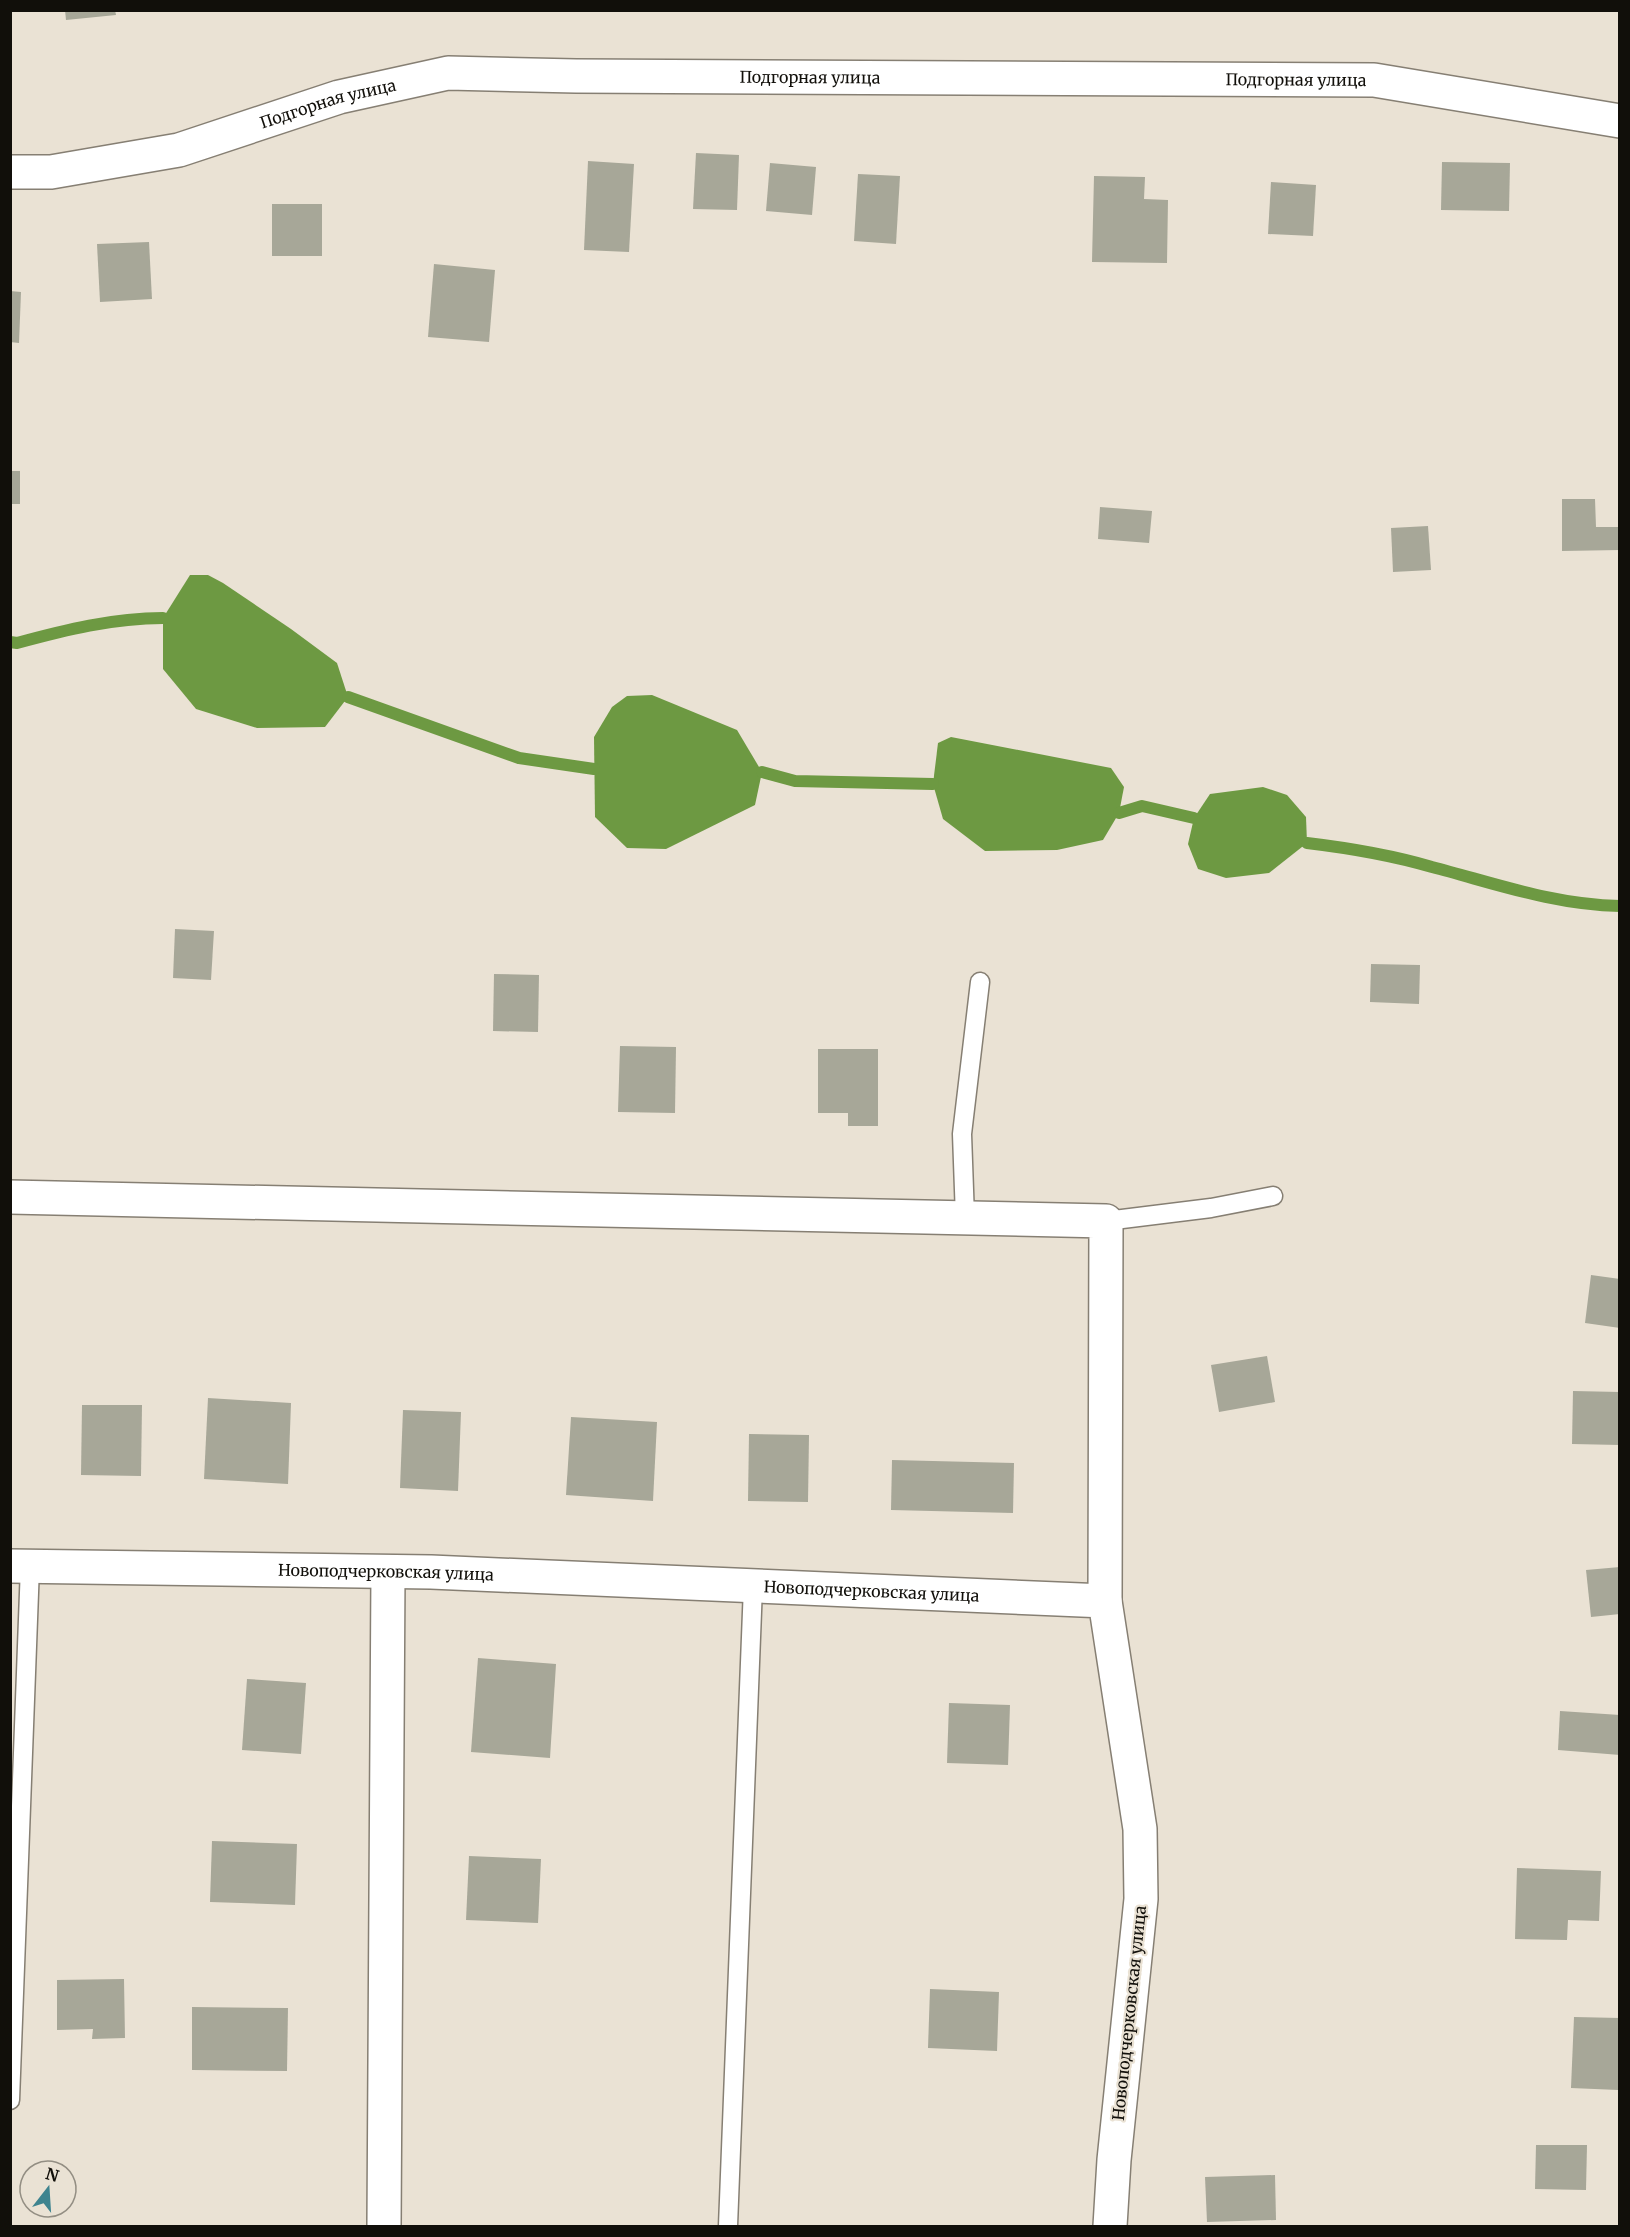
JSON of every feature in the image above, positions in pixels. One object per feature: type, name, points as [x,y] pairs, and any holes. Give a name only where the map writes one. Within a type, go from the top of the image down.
[{"type":"street","name":"Подгорная улица","points":[[10,172],[51,172],[179,150],[339,97],[448,73],[576,76],[1374,80],[1620,121]]},
{"type":"street","points":[[10,1197],[1106,1221],[1105,1601]]},
{"type":"street","name":"Новоподчерковская улица","points":[[20,1566],[388,1572],[1105,1601],[1140,1830],[1141,1899],[1114,2160],[1110,2226]]},
{"type":"street","points":[[384,2226],[388,1572]]},
{"type":"lane","points":[[965,1218],[962,1134],[980,982]]},
{"type":"lane","points":[[1106,1221],[1211,1208],[1273,1196]]},
{"type":"lane","points":[[10,2100],[20,1566]]},
{"type":"lane","points":[[728,2226],[753,1586]]},
{"type":"shaded area","points":[[190,575],[208,575],[223,583],[337,663],[348,697],[325,727],[257,728],[196,709],[163,669],[163,618]]},
{"type":"shaded area","points":[[652,695],[737,730],[762,772],[755,805],[666,849],[627,848],[595,817],[594,737],[612,707],[627,696]]},
{"type":"shaded area","points":[[951,737],[1111,768],[1124,787],[1119,813],[1103,840],[1057,850],[985,851],[943,819],[933,784],[938,743]]},
{"type":"shaded area","points":[[1263,787],[1287,795],[1306,817],[1307,843],[1269,873],[1226,878],[1198,869],[1188,844],[1194,818],[1210,794]]},
{"type":"building","points":[[65,10],[115,10],[116,15],[66,20]]},
{"type":"building","points":[[696,153],[739,155],[737,210],[693,209]]},
{"type":"building","points":[[588,161],[634,164],[629,252],[584,250]]},
{"type":"building","points":[[1442,162],[1510,163],[1509,211],[1441,210]]},
{"type":"building","points":[[770,163],[816,167],[812,215],[766,211]]},
{"type":"building","points":[[858,174],[900,176],[896,244],[854,241]]},
{"type":"building","points":[[1094,176],[1145,177],[1144,199],[1168,200],[1167,263],[1092,262]]},
{"type":"building","points":[[1271,182],[1316,185],[1313,236],[1268,234]]},
{"type":"building","points":[[272,204],[322,204],[322,256],[272,256]]},
{"type":"building","points":[[149,242],[152,299],[100,302],[97,244]]},
{"type":"building","points":[[434,264],[495,270],[489,342],[428,337]]},
{"type":"building","points":[[10,291],[21,292],[19,343],[10,342]]},
{"type":"building","points":[[10,471],[20,471],[20,504],[10,504]]},
{"type":"building","points":[[1562,499],[1595,499],[1596,527],[1620,527],[1620,550],[1562,551]]},
{"type":"building","points":[[1100,507],[1152,511],[1149,543],[1098,539]]},
{"type":"building","points":[[1428,526],[1431,570],[1393,572],[1391,528]]},
{"type":"building","points":[[175,929],[214,931],[211,980],[173,978]]},
{"type":"building","points":[[1371,964],[1420,965],[1419,1004],[1370,1002]]},
{"type":"building","points":[[494,974],[539,975],[538,1032],[493,1031]]},
{"type":"building","points":[[620,1046],[676,1047],[675,1113],[618,1112]]},
{"type":"building","points":[[818,1049],[878,1049],[878,1126],[848,1126],[848,1113],[818,1113]]},
{"type":"building","points":[[1591,1275],[1620,1279],[1620,1328],[1585,1323]]},
{"type":"building","points":[[1267,1356],[1275,1402],[1219,1412],[1211,1365]]},
{"type":"building","points":[[1573,1391],[1620,1392],[1620,1445],[1572,1444]]},
{"type":"building","points":[[208,1398],[291,1403],[288,1484],[204,1479]]},
{"type":"building","points":[[82,1405],[142,1405],[141,1476],[81,1475]]},
{"type":"building","points":[[403,1410],[461,1412],[458,1491],[400,1488]]},
{"type":"building","points":[[571,1417],[657,1422],[653,1501],[566,1495]]},
{"type":"building","points":[[749,1434],[809,1435],[808,1502],[748,1501]]},
{"type":"building","points":[[892,1460],[1014,1463],[1013,1513],[891,1510]]},
{"type":"building","points":[[1620,1567],[1620,1614],[1591,1617],[1586,1570]]},
{"type":"building","points":[[478,1658],[556,1664],[550,1758],[471,1752]]},
{"type":"building","points":[[247,1679],[306,1683],[301,1754],[242,1750]]},
{"type":"building","points":[[949,1703],[1010,1705],[1008,1765],[947,1763]]},
{"type":"building","points":[[1560,1711],[1620,1715],[1620,1755],[1558,1750]]},
{"type":"building","points":[[212,1841],[297,1844],[295,1905],[210,1902]]},
{"type":"building","points":[[469,1856],[541,1859],[538,1923],[466,1920]]},
{"type":"building","points":[[1517,1868],[1601,1871],[1599,1921],[1568,1920],[1567,1940],[1515,1939]]},
{"type":"building","points":[[124,1979],[125,2038],[92,2039],[93,2029],[57,2030],[57,1980]]},
{"type":"building","points":[[930,1989],[999,1992],[997,2051],[928,2048]]},
{"type":"building","points":[[192,2007],[288,2008],[287,2071],[192,2070]]},
{"type":"building","points":[[1574,2017],[1620,2018],[1618,2090],[1571,2088]]},
{"type":"building","points":[[1536,2145],[1587,2145],[1586,2190],[1535,2189]]},
{"type":"building","points":[[1275,2175],[1276,2220],[1207,2222],[1205,2177]]},
{"type":"waterway","points":[[10,642],[17,643],[107,622],[163,618]]},
{"type":"waterway","points":[[348,697],[519,758],[594,769]]},
{"type":"waterway","points":[[762,772],[795,781],[933,784]]},
{"type":"waterway","points":[[1119,813],[1142,806],[1194,818]]},
{"type":"waterway","points":[[1307,843],[1401,859],[1571,902],[1620,906]]}]
